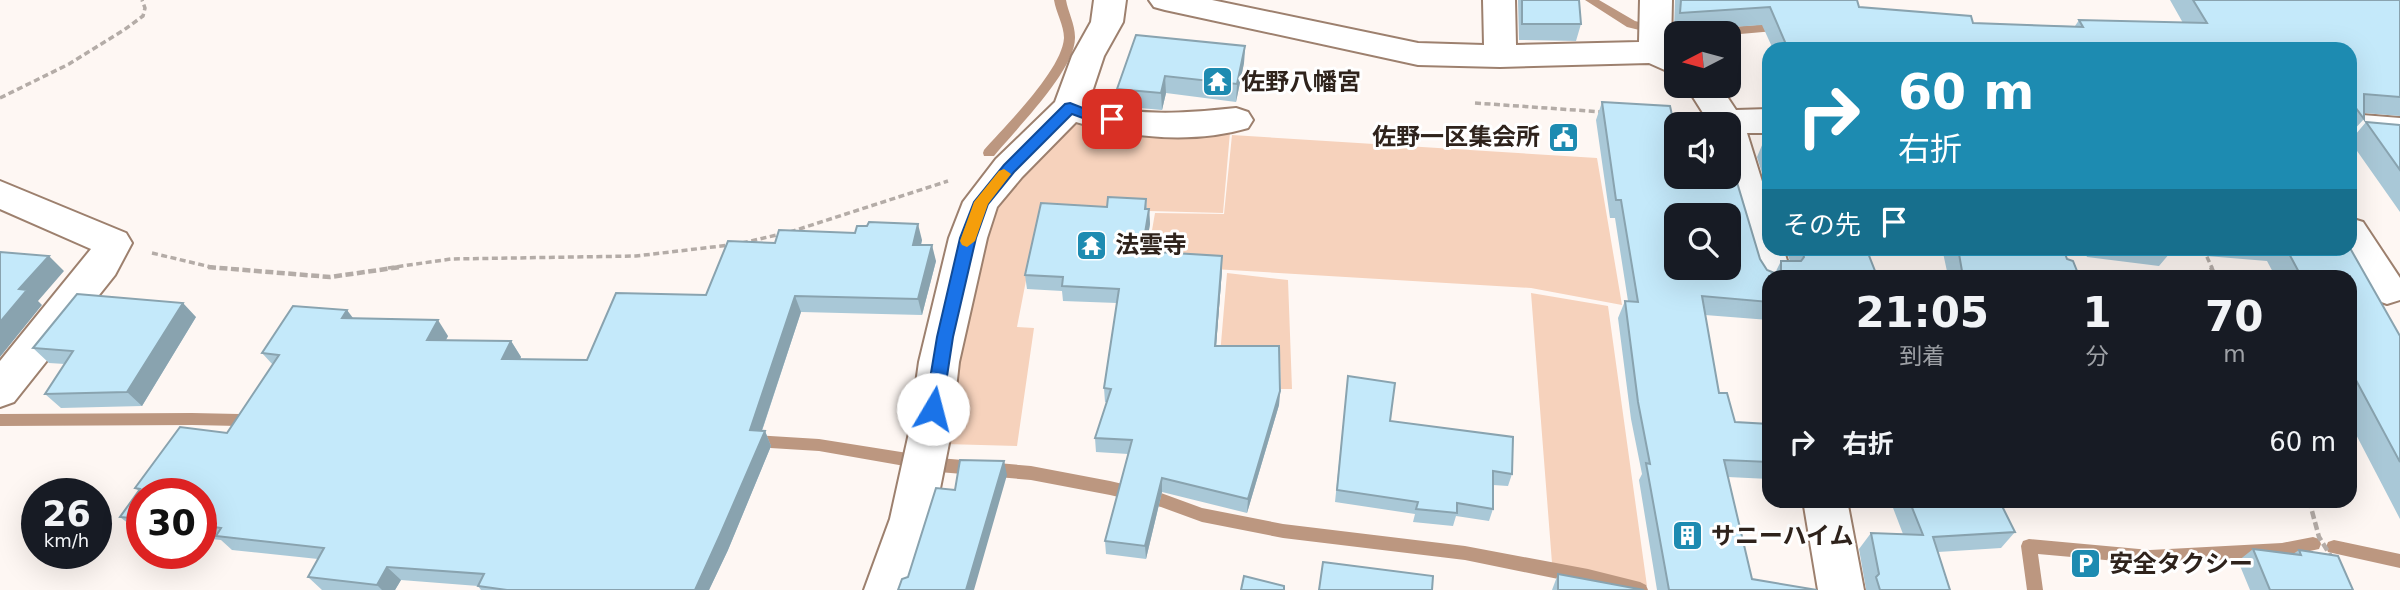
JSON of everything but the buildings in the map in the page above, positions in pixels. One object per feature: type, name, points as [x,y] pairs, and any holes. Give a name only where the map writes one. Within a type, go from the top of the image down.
[{"type":"street","points":[[887,590],[912,519],[930,433],[939,362],[968,238],[981,202],[1009,168],[1070,107],[1088,56],[1107,22],[1110,0]]},
{"type":"street","points":[[1165,0],[1418,54],[1664,58]]},
{"type":"street","points":[[1499,0],[1500,56]]},
{"type":"street","points":[[1656,0],[1664,46]]},
{"type":"street","points":[[1070,107],[1091,116],[1134,122],[1197,125],[1236,120]]},
{"type":"street","points":[[1741,124],[1762,122]]},
{"type":"street","points":[[2357,127],[2400,130]]},
{"type":"street","points":[[1741,172],[1762,240]]},
{"type":"street","points":[[0,194],[113,243],[102,265],[0,390]]},
{"type":"street","points":[[2357,243],[2387,289]]},
{"type":"street","points":[[1826,508],[1841,590]]},
{"type":"path","points":[[0,98],[69,64],[124,30],[143,16],[145,8],[142,0]]},
{"type":"path","points":[[1475,103],[1616,113]]},
{"type":"path","points":[[113,243],[218,269],[330,277],[451,259],[636,256],[735,245],[807,228],[956,177]]},
{"type":"path","points":[[2311,508],[2319,537],[2337,566]]},
{"type":"shaded area","points":[[1072,125],[1118,129],[1230,132],[1223,213],[1040,208],[1017,327],[1034,328],[1017,446],[945,444],[961,321],[991,214],[1002,190]]},
{"type":"shaded area","points":[[1232,135],[1597,158],[1622,305],[1531,288],[1146,265],[1155,213],[1224,214]]},
{"type":"shaded area","points":[[1227,273],[1288,280],[1292,389],[1281,389],[1280,355],[1220,355]]},
{"type":"shaded area","points":[[1531,293],[1608,306],[1647,586],[1552,563]]},
{"type":"waterway","points":[[989,153],[1047,84],[1065,55],[1070,37],[1060,0]]},
{"type":"waterway","points":[[1591,0],[1631,24],[1664,32]]},
{"type":"waterway","points":[[1741,30],[1783,27]]},
{"type":"waterway","points":[[0,420],[192,419],[239,420],[254,424]]},
{"type":"waterway","points":[[752,441],[819,445],[939,465],[1031,473],[1110,488],[1161,500],[1202,515],[1283,531],[1465,553],[1588,576],[1640,590]]},
{"type":"waterway","points":[[2035,590],[2029,546],[2150,557],[2282,550],[2313,544]]},
{"type":"waterway","points":[[2334,547],[2400,561]]},
{"type":"slow traffic","points":[[967,241],[981,202],[1004,174]]},
{"type":"place","name":"佐野八幡宮","points":[[1218,82]]},
{"type":"place","name":"佐野一区集会所","points":[[1563,137]]},
{"type":"place","name":"法雲寺","points":[[1092,245]]},
{"type":"place","name":"サニーハイム","points":[[1688,536]]},
{"type":"place","name":"安全タクシー","points":[[2086,564]]},
{"type":"route","points":[[933,409],[939,362],[968,238],[981,202],[1009,168],[1070,107],[1091,116],[1112,119]]}]
